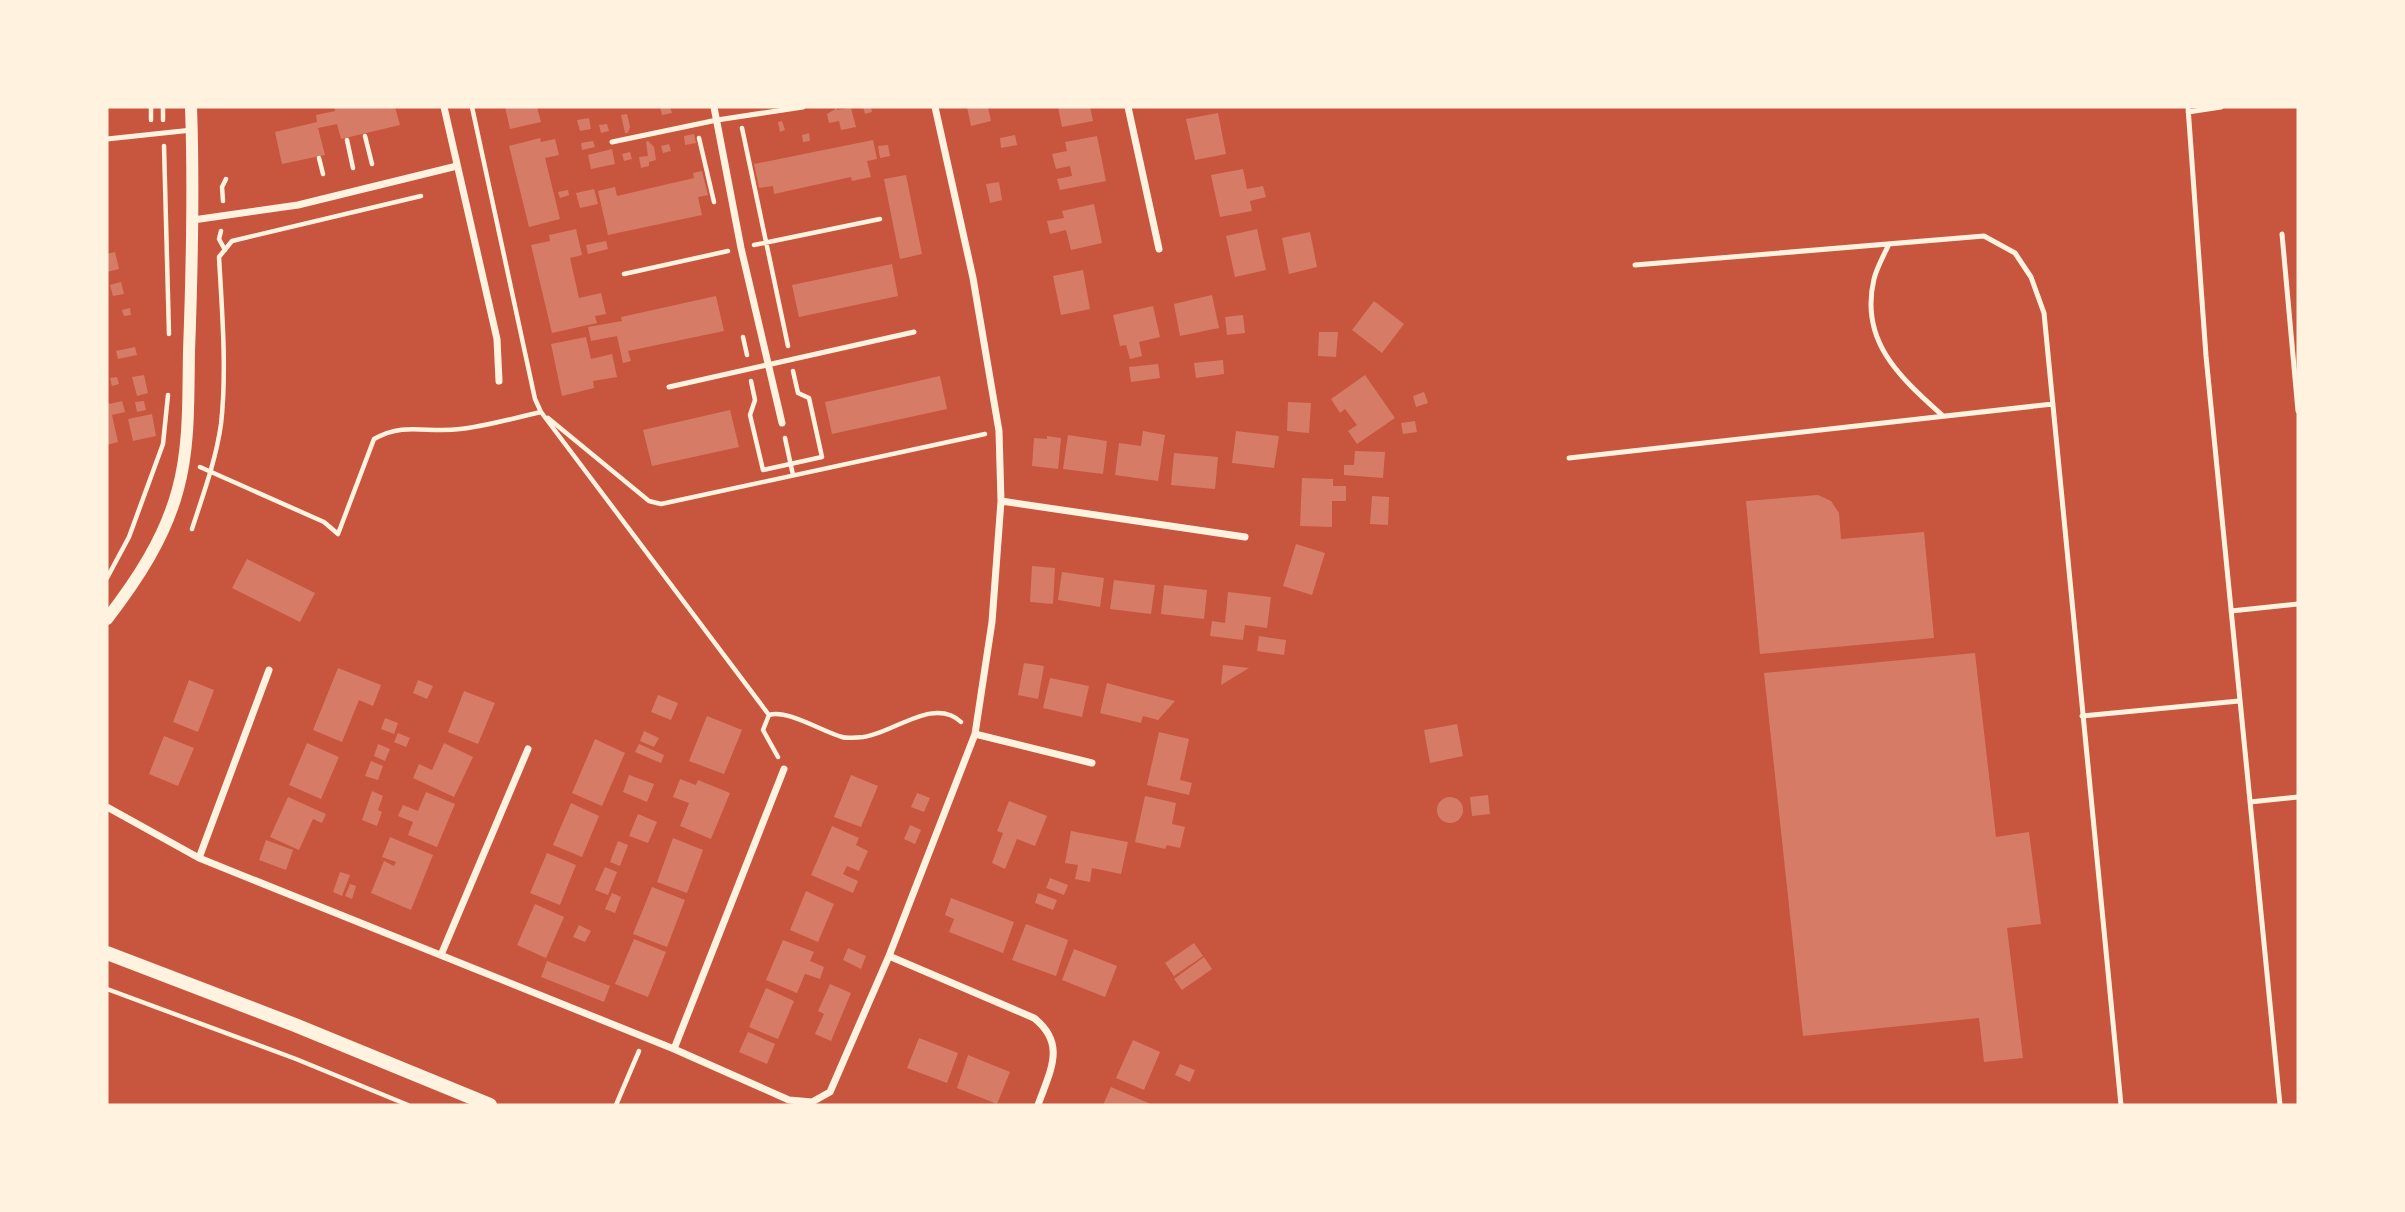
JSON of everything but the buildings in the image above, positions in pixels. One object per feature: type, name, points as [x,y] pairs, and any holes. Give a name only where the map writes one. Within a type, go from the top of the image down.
[{"type":"main road","points":[[107,953],[295,1025],[490,1105]]},
{"type":"street","points":[[107,619],[136,580],[160,536],[178,489],[183,460],[187,432],[193,220],[191,107]]},
{"type":"street","points":[[444,107],[497,339],[499,381]]},
{"type":"street","points":[[714,107],[741,248],[782,423]]},
{"type":"street","points":[[107,807],[199,858],[645,1037],[789,1100],[812,1101],[830,1092],[889,956],[975,734],[992,622],[1001,500],[999,431],[972,278],[935,107]]},
{"type":"street","points":[[1128,107],[1159,249]]},
{"type":"street","points":[[193,220],[298,205],[457,166]]},
{"type":"street","points":[[1001,500],[1245,537]]},
{"type":"street","points":[[199,858],[269,670]]},
{"type":"street","points":[[975,734],[1092,764]]},
{"type":"street","points":[[441,955],[528,749]]},
{"type":"street","points":[[674,1049],[784,769]]},
{"type":"street","points":[[889,956],[1034,1018],[1046,1028],[1053,1042],[1053,1065],[1038,1105]]},
{"type":"lane","points":[[612,142],[717,120],[803,107]]},
{"type":"lane","points":[[2221,107],[2188,109],[2206,356],[2280,1105]]},
{"type":"lane","points":[[107,139],[192,130]]},
{"type":"lane","points":[[2282,234],[2298,411]]},
{"type":"lane","points":[[1635,265],[1984,236],[2015,253],[2032,277],[2044,313],[2121,1105]]},
{"type":"lane","points":[[1889,244],[1875,277],[1870,303],[1873,331],[1888,361],[1943,416]]},
{"type":"lane","points":[[669,387],[914,332]]},
{"type":"lane","points":[[1569,458],[2053,404]]},
{"type":"lane","points":[[2231,611],[2298,604]]},
{"type":"lane","points":[[2082,716],[2239,701]]},
{"type":"lane","points":[[2250,802],[2298,797]]},
{"type":"path","points":[[151,107],[151,120]]},
{"type":"path","points":[[163,107],[169,347]]},
{"type":"path","points":[[365,136],[372,164]]},
{"type":"path","points":[[346,140],[353,168]]},
{"type":"path","points":[[319,158],[323,174]]},
{"type":"path","points":[[192,529],[211,471],[221,424],[222,322],[219,257],[232,241],[421,196]]},
{"type":"path","points":[[624,274],[880,219]]},
{"type":"path","points":[[107,578],[129,537],[163,444],[168,392]]},
{"type":"path","points":[[183,460],[324,522],[338,534],[374,439],[388,431],[404,428],[459,429],[541,412],[769,715]]},
{"type":"path","points":[[782,423],[793,475]]},
{"type":"path","points":[[769,715],[796,719],[844,738],[868,737],[925,715],[940,713],[956,717],[975,734]]},
{"type":"path","points":[[769,715],[763,730],[784,769]]},
{"type":"path","points":[[107,989],[296,1059],[408,1105]]},
{"type":"path","points":[[616,1105],[645,1037]]}]
